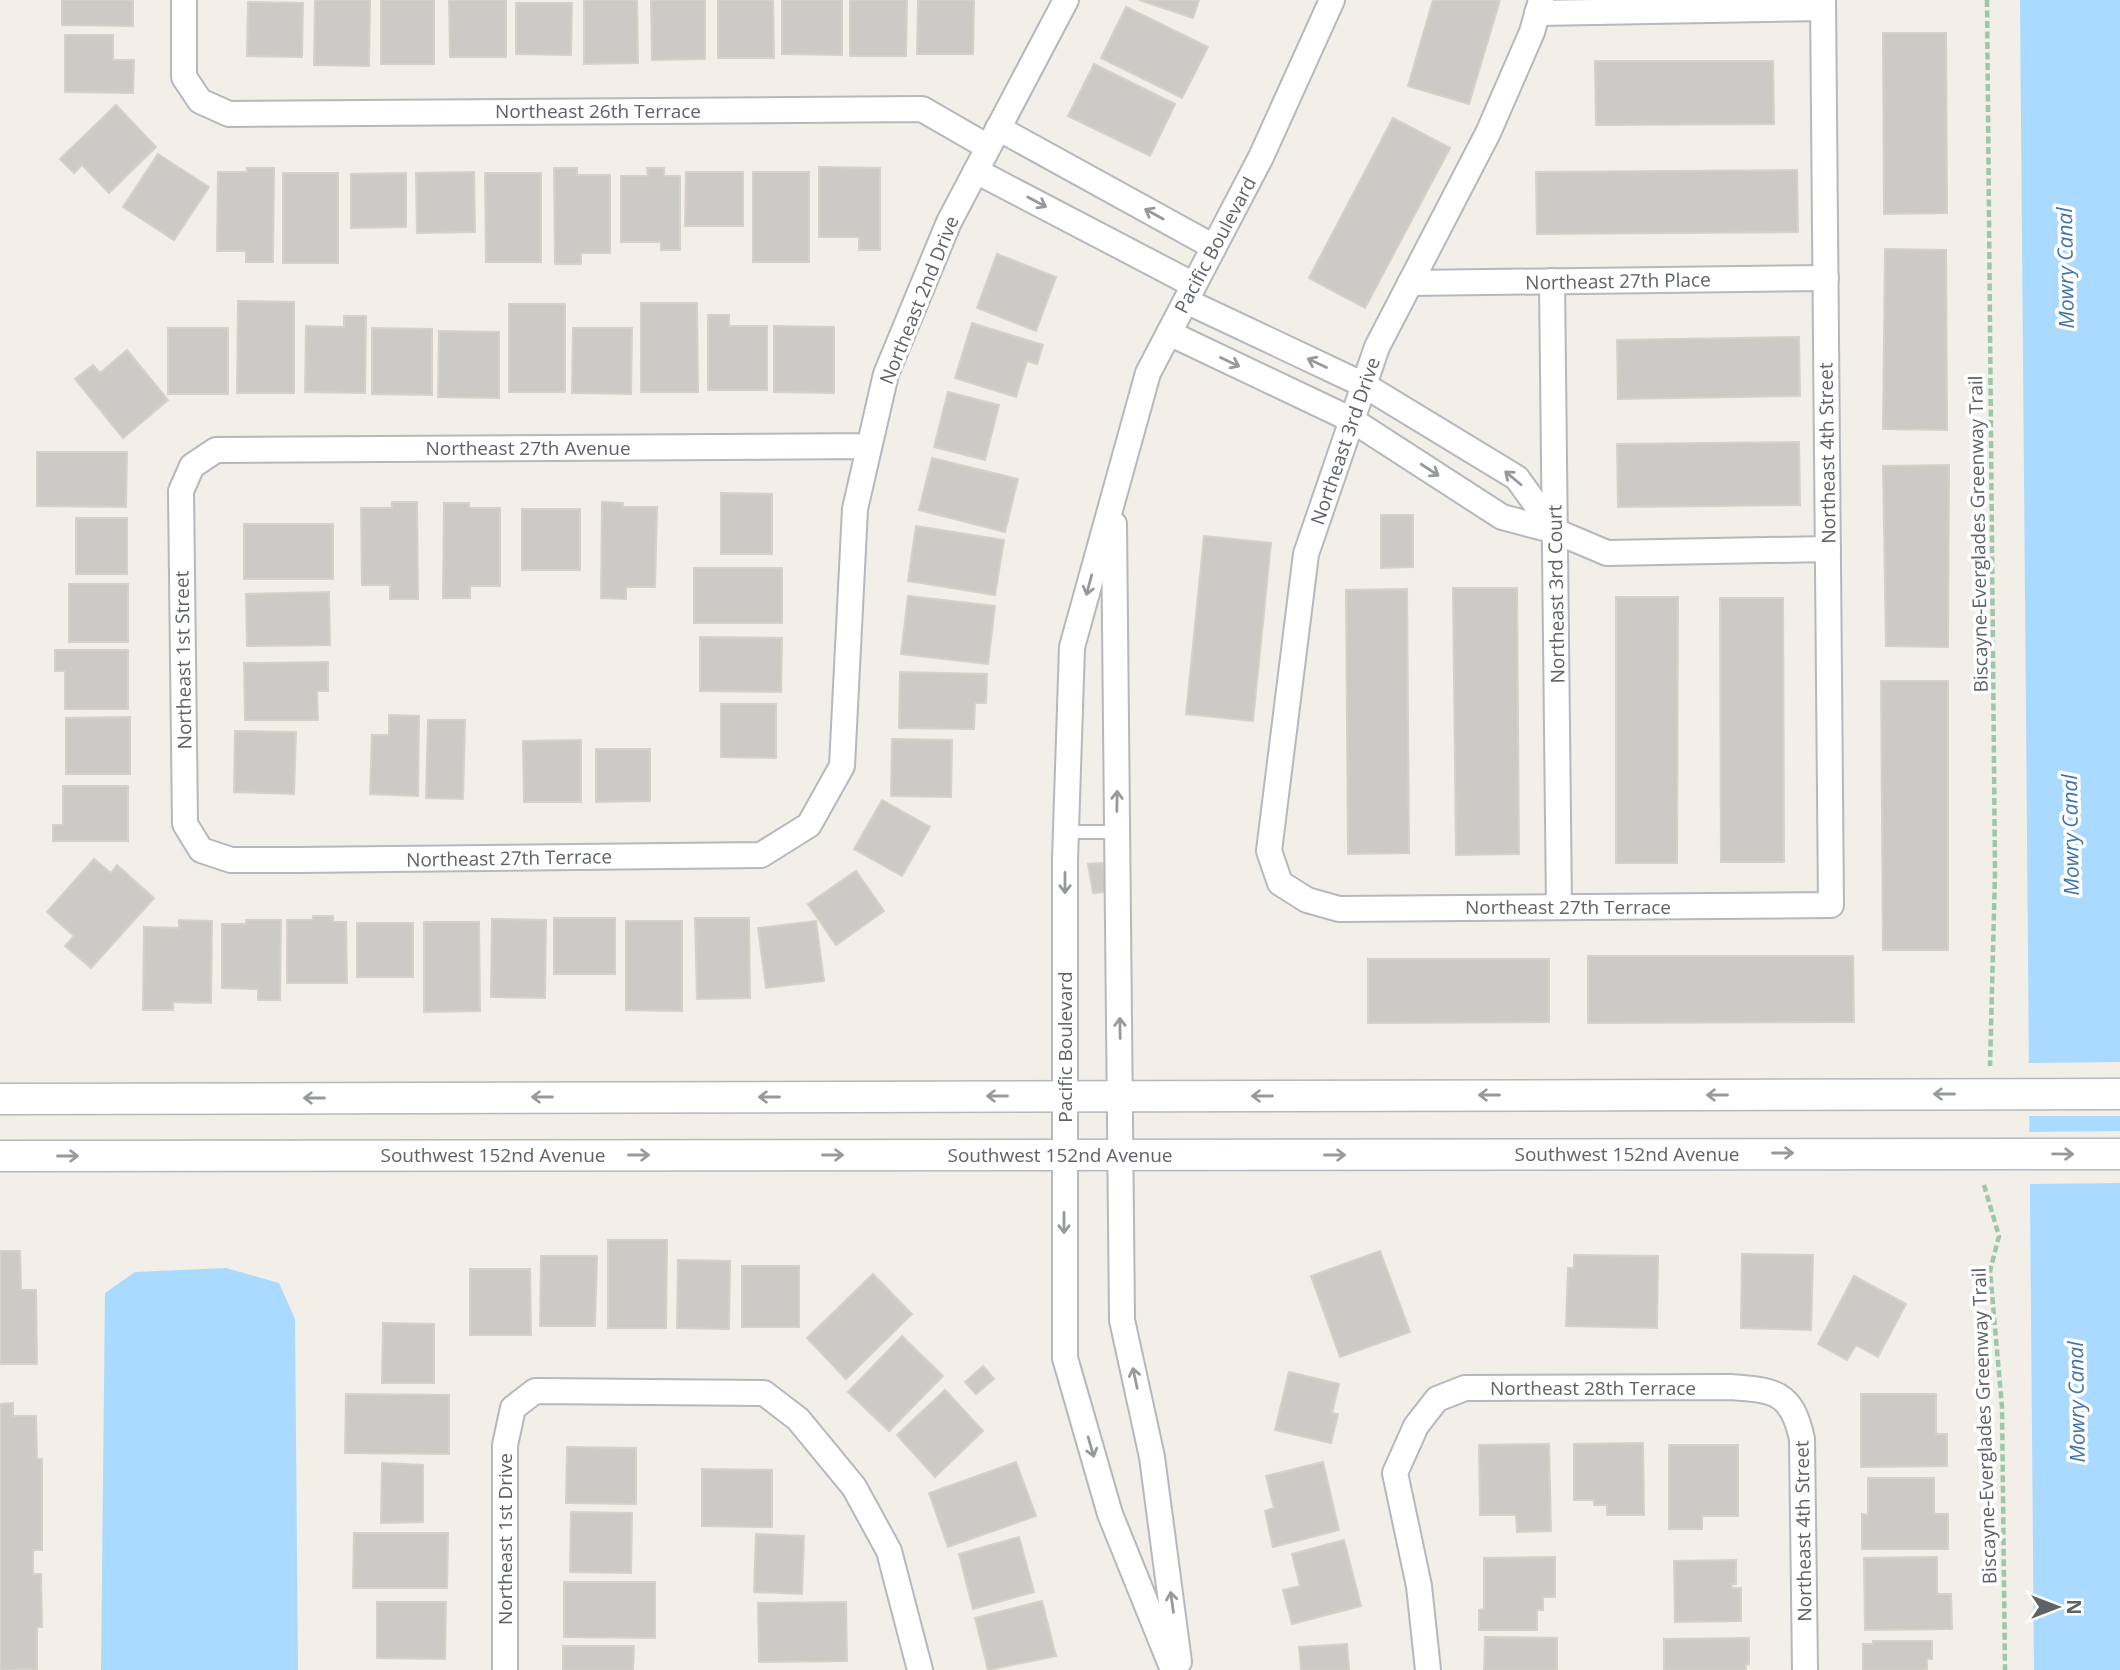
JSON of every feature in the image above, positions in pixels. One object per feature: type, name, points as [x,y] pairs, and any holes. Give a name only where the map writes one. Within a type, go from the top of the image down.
[{"type":"street","name":"Northeast 26th Terrace","points":[[184,0],[184,77],[200,101],[229,114],[922,109],[993,137]]},
{"type":"street","name":"Northeast 2nd Drive","points":[[809,825],[842,766],[855,509],[887,374],[949,222],[1066,0]]},
{"type":"street","name":"Pacific Boulevard","points":[[1173,1670],[1110,1514],[1065,1358],[1066,832],[1072,647],[1148,373],[1261,156],[1332,0]]},
{"type":"street","points":[[1539,7],[1823,4]]},
{"type":"street","name":"Northeast 4th Street","points":[[1823,4],[1831,905]]},
{"type":"street","name":"Northeast 3rd Drive","points":[[1307,900],[1280,883],[1269,851],[1306,554],[1377,346],[1488,133],[1539,7]]},
{"type":"street","points":[[993,137],[1214,247]]},
{"type":"street","points":[[976,171],[1190,293],[1364,385],[1517,478],[1555,531]]},
{"type":"street","name":"Northeast 27th Place","points":[[1410,283],[1826,278]]},
{"type":"street","name":"Northeast 3rd Court","points":[[1552,281],[1559,907]]},
{"type":"street","points":[[1168,333],[1353,420],[1502,517],[1555,531],[1607,553],[1828,549]]},
{"type":"street","name":"Northeast 27th Avenue","points":[[192,466],[216,450],[869,446]]},
{"type":"street","name":"Northeast 1st Street","points":[[192,466],[181,491],[185,824],[201,850]]},
{"type":"street","name":"Pacific Boulevard","points":[[1114,495],[1122,1320],[1152,1457],[1179,1670]]},
{"type":"street","name":"Northeast 27th Terrace","points":[[201,850],[231,860],[761,855],[809,825]]},
{"type":"street","name":"Northeast 27th Terrace","points":[[1307,900],[1339,909],[1831,905]]},
{"type":"street","points":[[0,1099],[2120,1094]]},
{"type":"street","name":"Southwest 152nd Avenue","points":[[0,1156],[2120,1154]]},
{"type":"street","name":"Northeast 28th Terrace","points":[[1428,1670],[1419,1586],[1395,1473],[1416,1426],[1437,1399],[1465,1388],[1730,1387],[1760,1389],[1784,1397]]},
{"type":"street","name":"Northeast 1st Drive","points":[[505,1670],[505,1445],[513,1408],[535,1391],[764,1393],[798,1419],[854,1487],[889,1551],[920,1670]]},
{"type":"street","name":"Northeast 4th Street","points":[[1784,1397],[1798,1417],[1802,1439],[1805,1670]]},
{"type":"lane","points":[[1066,832],[1117,832]]},
{"type":"path","name":"Biscayne-Everglades Greenway Trail","points":[[1987,0],[1995,873],[1989,1011],[1990,1067]]},
{"type":"path","name":"Biscayne-Everglades Greenway Trail","points":[[1984,1185],[1998,1226],[1997,1246],[1990,1270],[2001,1407],[2004,1670]]},
{"type":"water","name":"Mowry Canal","points":[[2020,0],[2120,0],[2120,1670],[2034,1670]]},
{"type":"water","points":[[226,1268],[279,1283],[295,1319],[298,1670],[101,1670],[105,1293],[135,1272]]},
{"type":"pier","points":[[2120,1062],[2120,1116],[2026,1116],[2025,1063]]},
{"type":"pier","points":[[2120,1131],[2120,1183],[2026,1184],[2026,1132]]},
{"type":"building","points":[[62,0],[133,0],[133,26],[62,25]]},
{"type":"building","points":[[315,0],[370,0],[369,66],[314,65]]},
{"type":"building","points":[[381,0],[434,0],[434,64],[381,64]]},
{"type":"building","points":[[449,0],[506,0],[506,57],[450,57]]},
{"type":"building","points":[[584,0],[637,0],[638,63],[584,64]]},
{"type":"building","points":[[651,0],[705,0],[705,59],[652,60]]},
{"type":"building","points":[[718,0],[773,0],[774,58],[718,58]]},
{"type":"building","points":[[782,0],[842,0],[842,55],[782,54]]},
{"type":"building","points":[[850,0],[907,0],[906,56],[850,56]]},
{"type":"building","points":[[918,0],[974,0],[973,54],[917,54]]},
{"type":"building","points":[[1139,0],[1199,0],[1193,18]]},
{"type":"building","points":[[1433,0],[1500,0],[1469,104],[1408,86]]},
{"type":"building","points":[[248,2],[303,3],[302,57],[247,56]]},
{"type":"building","points":[[516,3],[572,3],[571,55],[516,54]]},
{"type":"building","points":[[1126,7],[1208,47],[1182,98],[1101,58]]},
{"type":"building","points":[[1883,33],[1946,33],[1947,213],[1884,214]]},
{"type":"building","points":[[65,35],[113,35],[113,60],[134,60],[133,93],[65,92]]},
{"type":"building","points":[[1595,61],[1773,61],[1774,124],[1596,125]]},
{"type":"building","points":[[1094,64],[1175,104],[1150,156],[1068,116]]},
{"type":"building","points":[[116,105],[156,147],[109,193],[82,165],[74,173],[60,159]]},
{"type":"building","points":[[1393,118],[1450,148],[1365,308],[1309,278]]},
{"type":"building","points":[[158,154],[209,187],[174,240],[123,207]]},
{"type":"building","points":[[819,167],[880,168],[880,250],[859,250],[859,237],[819,237]]},
{"type":"building","points":[[247,168],[274,168],[273,262],[246,262],[246,251],[217,251],[218,172],[247,172]]},
{"type":"building","points":[[554,168],[577,168],[577,175],[610,175],[610,253],[581,253],[581,264],[555,264]]},
{"type":"building","points":[[647,168],[664,168],[664,176],[680,176],[680,250],[661,250],[661,242],[621,242],[621,176],[648,176]]},
{"type":"building","points":[[1797,170],[1798,232],[1537,234],[1536,172]]},
{"type":"building","points":[[474,172],[475,232],[417,233],[416,173]]},
{"type":"building","points":[[686,172],[743,172],[743,226],[685,226]]},
{"type":"building","points":[[753,172],[809,172],[809,262],[753,262]]},
{"type":"building","points":[[283,173],[338,173],[338,263],[283,263]]},
{"type":"building","points":[[406,173],[406,227],[351,228],[351,174]]},
{"type":"building","points":[[485,173],[541,173],[541,262],[486,262]]},
{"type":"building","points":[[1885,249],[1946,250],[1947,430],[1883,429]]},
{"type":"building","points":[[997,254],[1056,277],[1036,331],[977,308]]},
{"type":"building","points":[[238,301],[294,302],[294,393],[237,393]]},
{"type":"building","points":[[641,303],[697,303],[698,392],[641,392]]},
{"type":"building","points":[[509,304],[565,304],[565,392],[509,392]]},
{"type":"building","points":[[708,315],[729,315],[729,326],[767,326],[767,390],[708,390]]},
{"type":"building","points":[[344,316],[366,316],[365,393],[305,392],[306,326],[344,327]]},
{"type":"building","points":[[972,323],[1043,345],[1037,364],[1027,361],[1016,397],[955,378]]},
{"type":"building","points":[[774,326],[834,327],[834,393],[774,392]]},
{"type":"building","points":[[168,328],[228,328],[228,394],[168,394]]},
{"type":"building","points":[[372,328],[432,329],[432,395],[372,394]]},
{"type":"building","points":[[573,328],[632,328],[631,394],[572,393]]},
{"type":"building","points":[[439,331],[499,332],[499,398],[438,397]]},
{"type":"building","points":[[1799,337],[1800,396],[1618,399],[1617,340]]},
{"type":"building","points":[[127,350],[168,400],[123,438],[75,379],[93,365],[100,373]]},
{"type":"building","points":[[948,392],[999,405],[985,460],[934,447]]},
{"type":"building","points":[[1799,442],[1800,505],[1618,507],[1617,444]]},
{"type":"building","points":[[37,452],[127,452],[126,507],[37,506]]},
{"type":"building","points":[[932,458],[1018,479],[1005,532],[919,510]]},
{"type":"building","points":[[1949,465],[1948,647],[1886,646],[1883,466]]},
{"type":"building","points":[[721,493],[772,494],[772,554],[721,554]]},
{"type":"building","points":[[392,502],[417,502],[418,599],[390,599],[390,585],[362,585],[361,508],[392,508]]},
{"type":"building","points":[[602,502],[623,503],[623,507],[657,507],[655,587],[626,587],[626,599],[601,598]]},
{"type":"building","points":[[444,503],[469,503],[469,508],[500,508],[500,586],[470,586],[470,598],[443,598]]},
{"type":"building","points":[[522,509],[580,509],[580,570],[522,570]]},
{"type":"building","points":[[1381,515],[1413,515],[1413,567],[1381,568]]},
{"type":"building","points":[[76,518],[127,518],[127,574],[76,574]]},
{"type":"building","points":[[244,524],[333,524],[333,579],[244,579]]},
{"type":"building","points":[[916,526],[1004,540],[995,595],[908,581]]},
{"type":"building","points":[[1204,536],[1271,543],[1253,721],[1186,714]]},
{"type":"building","points":[[694,568],[782,568],[782,623],[694,623]]},
{"type":"building","points":[[69,584],[128,584],[128,642],[69,642]]},
{"type":"building","points":[[1453,588],[1517,588],[1519,854],[1456,855]]},
{"type":"building","points":[[1407,589],[1409,853],[1348,854],[1346,590]]},
{"type":"building","points":[[329,592],[330,645],[247,646],[246,594]]},
{"type":"building","points":[[908,596],[995,606],[988,664],[901,654]]},
{"type":"building","points":[[1616,597],[1678,597],[1677,863],[1616,863]]},
{"type":"building","points":[[1720,598],[1783,598],[1784,862],[1721,862]]},
{"type":"building","points":[[700,637],[782,638],[781,692],[700,691]]},
{"type":"building","points":[[55,650],[128,650],[128,709],[65,709],[65,671],[55,671]]},
{"type":"building","points":[[328,662],[328,691],[317,691],[318,720],[245,720],[244,663]]},
{"type":"building","points":[[900,672],[987,674],[986,703],[975,703],[974,729],[899,728]]},
{"type":"building","points":[[1881,681],[1948,681],[1948,950],[1883,950]]},
{"type":"building","points":[[721,704],[776,704],[776,758],[721,757]]},
{"type":"building","points":[[389,715],[419,716],[418,796],[370,794],[372,735],[389,735]]},
{"type":"building","points":[[130,717],[130,774],[66,774],[66,718]]},
{"type":"building","points":[[428,720],[465,720],[463,799],[426,798]]},
{"type":"building","points":[[235,731],[296,732],[294,794],[234,792]]},
{"type":"building","points":[[892,739],[952,740],[951,797],[891,796]]},
{"type":"building","points":[[581,740],[581,802],[524,802],[523,741]]},
{"type":"building","points":[[596,749],[650,749],[650,801],[596,802]]},
{"type":"building","points":[[63,786],[128,786],[128,841],[53,841],[53,825],[63,825]]},
{"type":"building","points":[[882,800],[930,827],[902,876],[854,849]]},
{"type":"building","points":[[94,859],[111,873],[117,865],[154,898],[91,968],[65,946],[74,936],[47,912]]},
{"type":"building","points":[[1103,863],[1106,892],[1093,893],[1088,864]]},
{"type":"building","points":[[856,871],[884,911],[836,945],[808,904]]},
{"type":"building","points":[[313,916],[333,916],[333,922],[346,922],[347,983],[287,983],[287,920],[313,920]]},
{"type":"building","points":[[554,918],[615,918],[615,974],[554,974]]},
{"type":"building","points":[[695,918],[749,918],[750,998],[697,999]]},
{"type":"building","points":[[492,919],[546,920],[545,998],[491,997]]},
{"type":"building","points":[[179,920],[212,921],[211,1003],[173,1002],[173,1010],[143,1010],[144,927],[179,928]]},
{"type":"building","points":[[246,920],[281,920],[280,1000],[258,1000],[258,989],[222,988],[222,924],[246,924]]},
{"type":"building","points":[[626,921],[682,921],[682,1011],[626,1010]]},
{"type":"building","points":[[816,921],[824,981],[766,988],[758,928]]},
{"type":"building","points":[[424,922],[479,922],[480,1011],[424,1012]]},
{"type":"building","points":[[357,923],[413,923],[413,977],[357,977]]},
{"type":"building","points":[[1588,956],[1853,956],[1854,1022],[1588,1023]]},
{"type":"building","points":[[1368,959],[1549,959],[1549,1022],[1368,1023]]},
{"type":"building","points":[[608,1240],[667,1240],[666,1328],[608,1328]]},
{"type":"building","points":[[0,1251],[20,1251],[21,1290],[36,1290],[37,1364],[0,1364]]},
{"type":"building","points":[[1380,1251],[1410,1332],[1340,1357],[1311,1276]]},
{"type":"building","points":[[1742,1254],[1813,1255],[1811,1330],[1741,1328]]},
{"type":"building","points":[[1574,1255],[1658,1256],[1657,1328],[1566,1326],[1568,1268],[1574,1268]]},
{"type":"building","points":[[541,1256],[597,1256],[595,1326],[540,1326]]},
{"type":"building","points":[[678,1260],[730,1261],[729,1329],[677,1328]]},
{"type":"building","points":[[742,1266],[799,1266],[799,1327],[742,1327]]},
{"type":"building","points":[[470,1269],[530,1269],[531,1335],[470,1335]]},
{"type":"building","points":[[873,1274],[912,1314],[846,1379],[807,1338]]},
{"type":"building","points":[[1854,1276],[1906,1304],[1878,1357],[1856,1345],[1847,1360],[1818,1344]]},
{"type":"building","points":[[383,1323],[434,1324],[434,1383],[382,1383]]},
{"type":"building","points":[[902,1336],[943,1376],[889,1431],[848,1392]]},
{"type":"building","points":[[983,1366],[994,1379],[976,1394],[965,1382]]},
{"type":"building","points":[[1289,1372],[1339,1384],[1332,1413],[1338,1414],[1331,1443],[1275,1430]]},
{"type":"building","points":[[945,1390],[983,1431],[935,1477],[897,1435]]},
{"type":"building","points":[[346,1394],[449,1395],[449,1454],[345,1453]]},
{"type":"building","points":[[1861,1394],[1936,1394],[1936,1434],[1947,1434],[1947,1466],[1861,1467]]},
{"type":"building","points":[[13,1403],[13,1416],[36,1416],[37,1459],[42,1459],[42,1550],[33,1550],[33,1574],[41,1574],[42,1627],[37,1627],[37,1669],[0,1670],[0,1404]]},
{"type":"building","points":[[1643,1443],[1644,1515],[1607,1515],[1607,1505],[1594,1505],[1594,1500],[1574,1500],[1574,1444]]},
{"type":"building","points":[[1549,1444],[1551,1531],[1517,1532],[1516,1515],[1480,1515],[1479,1445]]},
{"type":"building","points":[[1669,1445],[1738,1445],[1738,1516],[1702,1516],[1702,1529],[1669,1529]]},
{"type":"building","points":[[567,1447],[636,1448],[636,1504],[566,1503]]},
{"type":"building","points":[[1016,1462],[1036,1516],[948,1547],[929,1493]]},
{"type":"building","points":[[1323,1462],[1339,1530],[1273,1547],[1265,1511],[1274,1508],[1266,1476]]},
{"type":"building","points":[[382,1463],[423,1465],[423,1522],[381,1523]]},
{"type":"building","points":[[702,1469],[772,1470],[772,1527],[702,1526]]},
{"type":"building","points":[[1868,1478],[1934,1478],[1934,1514],[1948,1514],[1948,1549],[1862,1549],[1862,1514],[1868,1515]]},
{"type":"building","points":[[571,1512],[632,1513],[631,1573],[570,1572]]},
{"type":"building","points":[[354,1533],[448,1533],[447,1588],[353,1588]]},
{"type":"building","points":[[756,1534],[804,1536],[802,1594],[754,1592]]},
{"type":"building","points":[[1019,1537],[1034,1592],[973,1609],[959,1554]]},
{"type":"building","points":[[1344,1540],[1361,1606],[1292,1624],[1283,1590],[1300,1586],[1292,1554]]},
{"type":"building","points":[[1555,1557],[1555,1597],[1543,1597],[1543,1610],[1537,1610],[1537,1630],[1479,1630],[1479,1610],[1484,1609],[1484,1558]]},
{"type":"building","points":[[1937,1557],[1937,1594],[1951,1594],[1952,1629],[1865,1630],[1864,1558]]},
{"type":"building","points":[[1736,1560],[1736,1584],[1731,1584],[1732,1588],[1741,1588],[1741,1621],[1675,1622],[1674,1561]]},
{"type":"building","points":[[564,1582],[655,1582],[655,1638],[564,1637]]},
{"type":"building","points":[[1042,1601],[1056,1656],[988,1670],[975,1618]]},
{"type":"building","points":[[377,1602],[446,1602],[445,1659],[377,1658]]},
{"type":"building","points":[[846,1602],[847,1661],[759,1662],[758,1603]]},
{"type":"building","points":[[1485,1637],[1557,1638],[1557,1670],[1484,1670]]},
{"type":"building","points":[[1749,1638],[1749,1664],[1746,1664],[1746,1670],[1664,1670],[1664,1639]]},
{"type":"building","points":[[1873,1641],[1932,1641],[1932,1659],[1927,1659],[1927,1670],[1863,1670],[1863,1644],[1873,1644]]},
{"type":"building","points":[[1347,1644],[1349,1670],[1301,1670],[1299,1647]]},
{"type":"building","points":[[563,1646],[634,1646],[633,1670],[563,1670]]}]
